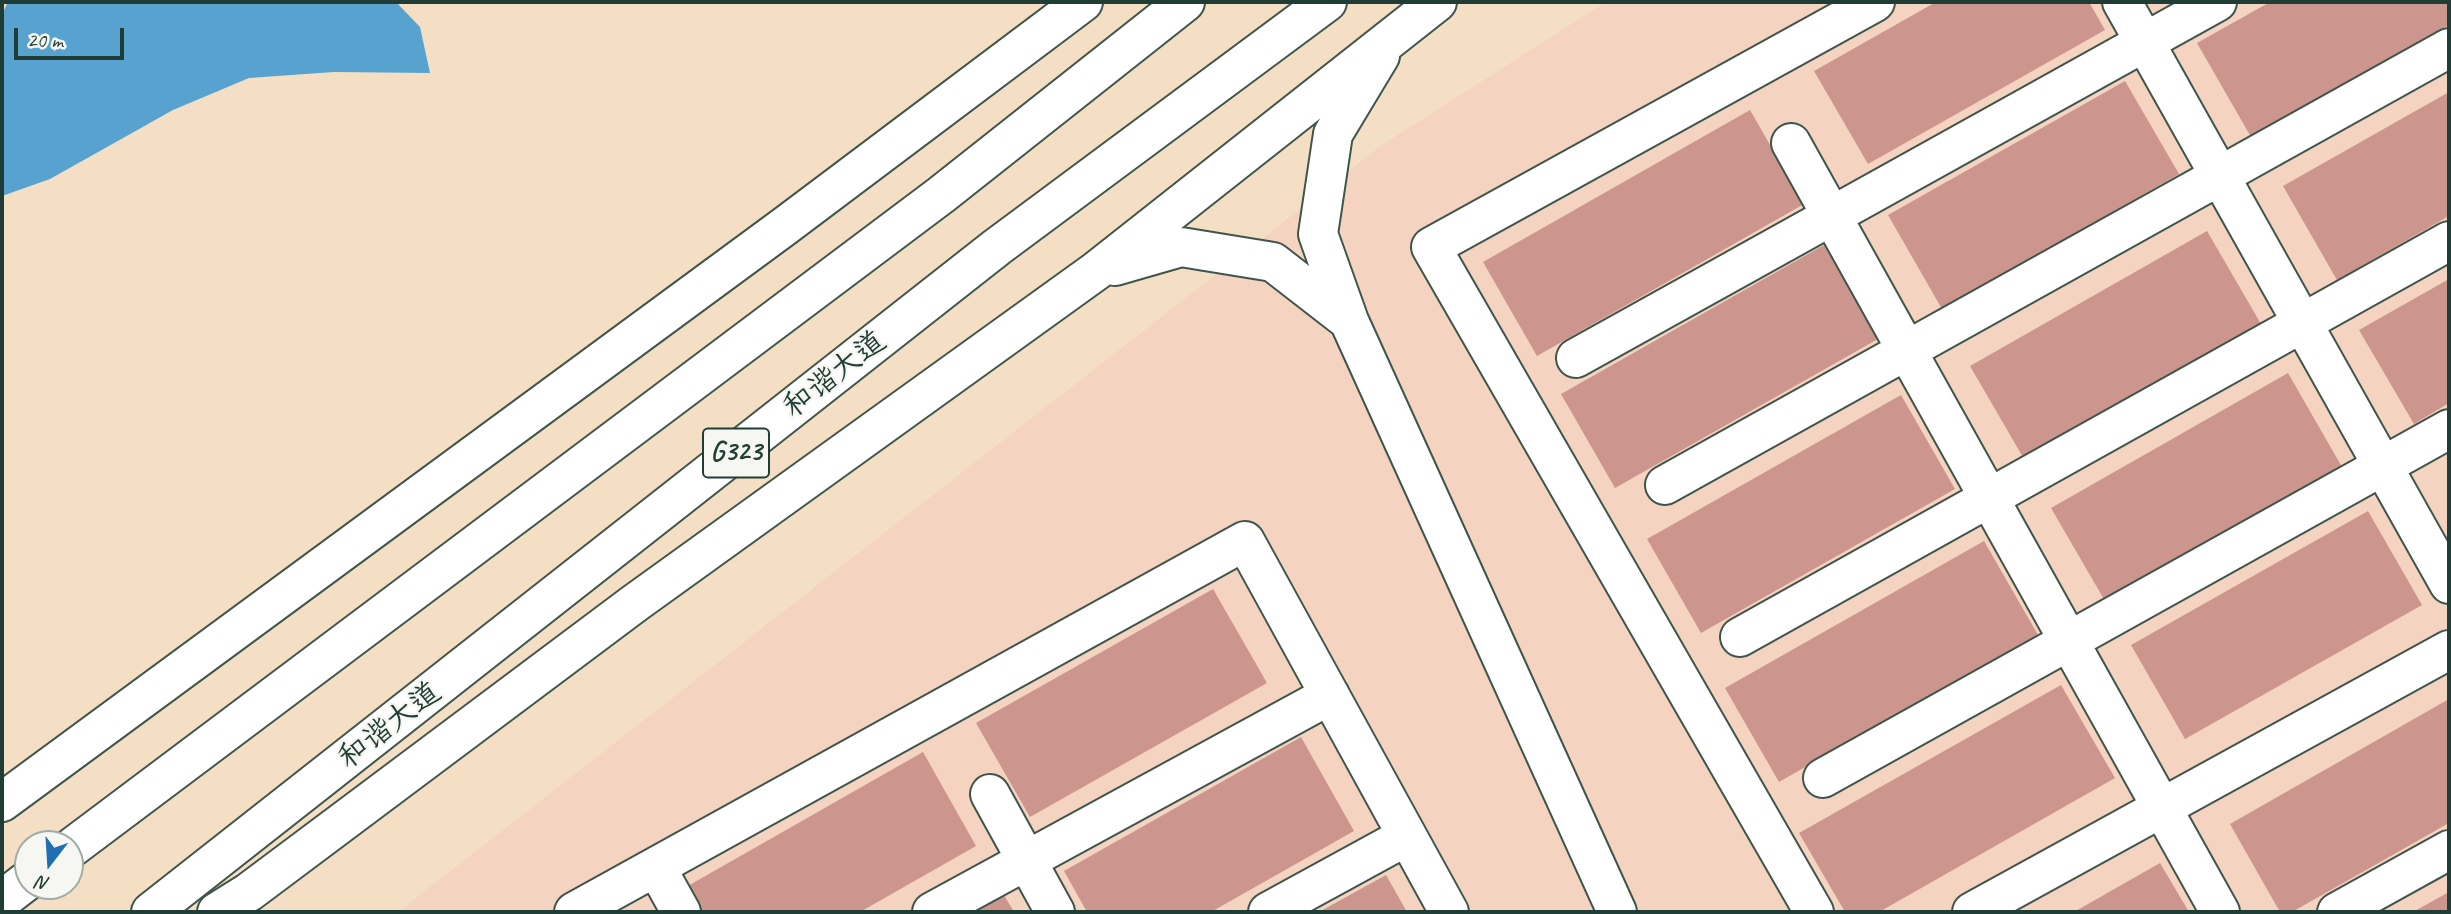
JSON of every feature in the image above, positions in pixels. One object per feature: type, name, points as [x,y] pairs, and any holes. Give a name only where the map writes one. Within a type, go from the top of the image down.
[{"type":"main road","points":[[2,802],[785,226],[1083,2]]},
{"type":"main road","name":"G323","points":[[84,838],[941,195],[1185,2]]},
{"type":"main road","name":"和谐大道","points":[[164,905],[997,247],[1327,2]]},
{"type":"main road","points":[[216,912],[250,892],[647,595],[1096,271],[1437,2]]},
{"type":"main road","points":[[1814,912],[1431,247],[1875,2]]},
{"type":"main road","points":[[2122,2],[2449,584]]},
{"type":"main road","points":[[1576,358],[2217,2]]},
{"type":"main road","points":[[1392,36],[1333,134],[1318,234],[1349,321],[1617,912]]},
{"type":"main road","points":[[1665,485],[2449,48]]},
{"type":"main road","points":[[1791,143],[2220,912]]},
{"type":"main road","points":[[1740,638],[2449,241]]},
{"type":"main road","points":[[1096,271],[1181,247],[1273,262],[1349,321]]},
{"type":"main road","points":[[1823,778],[2449,429]]},
{"type":"main road","points":[[574,912],[1245,541],[1449,912]]},
{"type":"main road","points":[[1972,912],[2449,650]]},
{"type":"main road","points":[[932,912],[1330,695]]},
{"type":"main road","points":[[990,794],[1055,912]]},
{"type":"main road","points":[[1268,912],[1407,836]]},
{"type":"main road","points":[[2337,912],[2449,849]]},
{"type":"main road","points":[[656,867],[681,912]]},
{"type":"shaded area","points":[[1606,2],[2449,2],[2449,912],[398,912],[1382,145]]},
{"type":"water","points":[[8,2],[396,2],[420,27],[430,73],[334,72],[249,78],[173,110],[50,179],[2,196],[2,14]]},
{"type":"building","points":[[1936,2],[2089,2],[2105,30],[1868,164],[1814,71]]},
{"type":"building","points":[[2270,2],[2449,2],[2449,25],[2251,137],[2197,43]]},
{"type":"building","points":[[2125,81],[2179,174],[1942,309],[1888,215]]},
{"type":"building","points":[[2449,92],[2449,216],[2337,280],[2283,186]]},
{"type":"building","points":[[1750,110],[1804,204],[1537,356],[1483,262]]},
{"type":"building","points":[[2207,231],[2261,324],[2024,459],[1970,366]]},
{"type":"building","points":[[1824,245],[1878,339],[1615,488],[1561,394]]},
{"type":"building","points":[[2449,279],[2449,403],[2414,424],[2359,330]]},
{"type":"building","points":[[2288,373],[2342,467],[2105,601],[2051,508]]},
{"type":"building","points":[[1901,395],[1955,489],[1701,633],[1647,539]]},
{"type":"building","points":[[2368,511],[2422,605],[2185,739],[2131,645]]},
{"type":"building","points":[[1984,541],[2038,635],[1779,782],[1725,688]]},
{"type":"building","points":[[1213,589],[1267,683],[1030,817],[976,723]]},
{"type":"building","points":[[2061,685],[2115,778],[1879,912],[1845,912],[1799,833]]},
{"type":"building","points":[[2449,699],[2449,823],[2292,912],[2280,912],[2230,824]]},
{"type":"building","points":[[1301,737],[1354,831],[1211,912],[1087,912],[1064,871]]},
{"type":"building","points":[[923,752],[976,846],[860,912],[700,912],[686,887]]},
{"type":"building","points":[[2160,863],[2189,912],[2074,912]]},
{"type":"building","points":[[1386,875],[1407,912],[1319,912]]},
{"type":"building","points":[[2449,892],[2449,912],[2413,912]]},
{"type":"building","points":[[1004,895],[1014,912],[974,912]]}]
